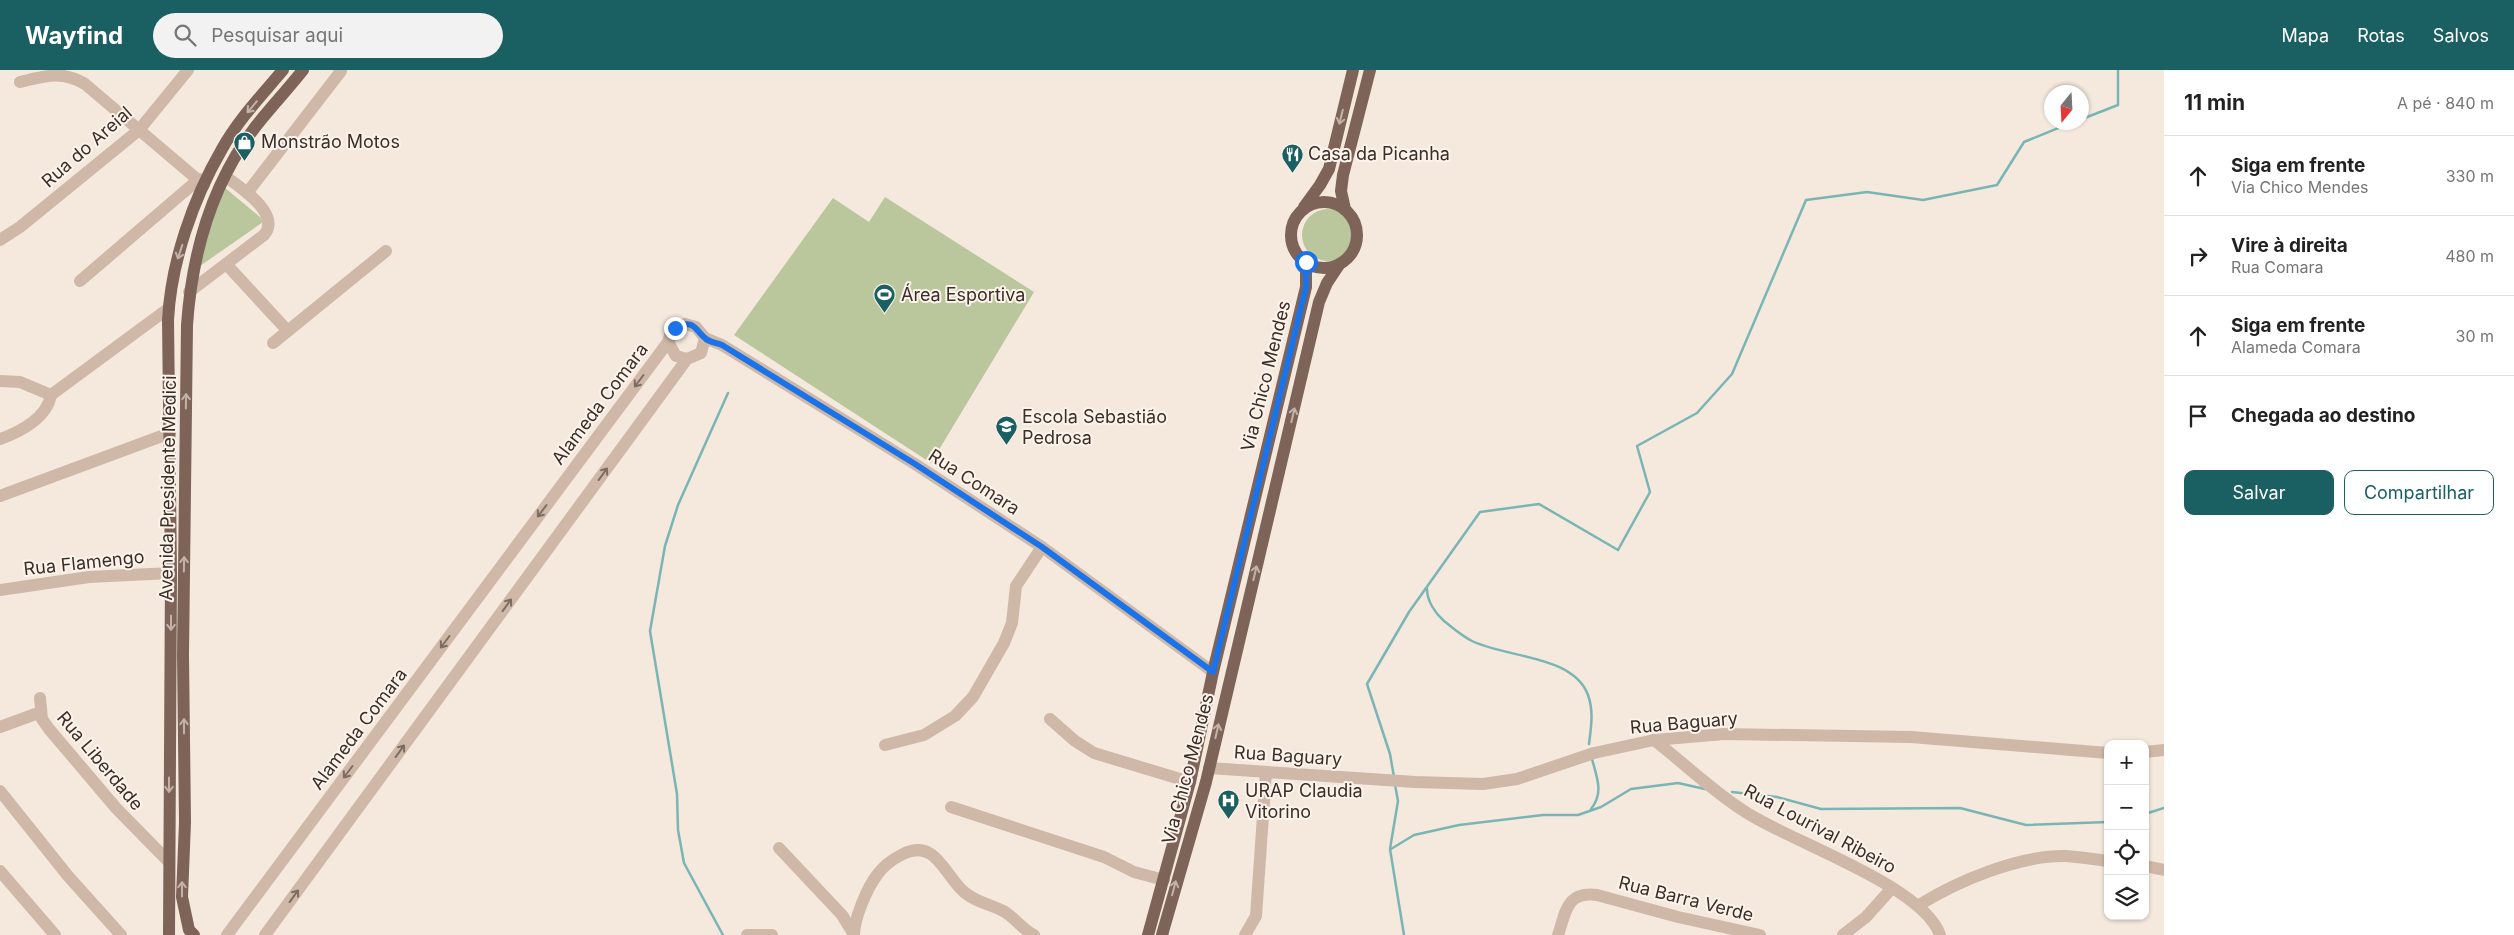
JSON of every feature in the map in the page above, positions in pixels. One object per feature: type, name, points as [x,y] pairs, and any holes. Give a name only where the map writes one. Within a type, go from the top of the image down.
[{"type":"main road","name":"Avenida Presidente Medici","points":[[169,935],[171,573],[169,308],[176,267],[202,182],[222,148],[245,116],[283,70]]},
{"type":"main road","name":"Avenida Presidente Medici","points":[[194,935],[189,930],[182,897],[185,822],[186,325],[189,292],[204,227],[225,176],[256,126],[303,70]]},
{"type":"main road","points":[[1299,214],[1308,206],[1318,202],[1330,202],[1345,209],[1354,219],[1358,232],[1356,245],[1350,256],[1339,265],[1327,268],[1306,262],[1300,256],[1292,240],[1294,222],[1299,214],[1320,185],[1329,169],[1353,70]]},
{"type":"main road","points":[[1345,209],[1341,191],[1343,174],[1370,70]]},
{"type":"main road","name":"Via Chico Mendes","points":[[1148,935],[1190,782],[1213,672],[1306,287],[1306,262]]},
{"type":"main road","name":"Via Chico Mendes","points":[[1162,935],[1209,768],[1319,302],[1327,283],[1339,265]]},
{"type":"street","name":"Rua do Areial","points":[[2,236],[138,130],[188,70]]},
{"type":"street","points":[[247,192],[341,71]]},
{"type":"street","points":[[20,82],[47,75],[71,75],[85,84],[202,182],[80,281]]},
{"type":"street","points":[[189,292],[264,235],[268,228],[269,219],[266,213],[247,192],[225,176]]},
{"type":"street","points":[[273,343],[386,250]]},
{"type":"street","points":[[226,264],[287,330]]},
{"type":"street","points":[[0,439],[41,416],[49,404],[50,395],[169,308]]},
{"type":"street","name":"Alameda Comara","points":[[227,935],[668,342],[668,337],[675,328],[686,324],[696,327],[705,338]]},
{"type":"street","points":[[265,935],[687,359],[701,353],[705,338]]},
{"type":"street","name":"Rua Comara","points":[[705,338],[722,345],[915,464],[1042,547],[1213,672]]},
{"type":"street","points":[[668,342],[676,356],[687,359]]},
{"type":"street","points":[[0,381],[20,382],[50,395]]},
{"type":"street","points":[[0,496],[170,433]]},
{"type":"street","points":[[885,745],[924,735],[955,716],[973,697],[1004,643],[1012,623],[1016,586],[1042,547]]},
{"type":"street","name":"Rua Flamengo","points":[[0,590],[89,577],[171,573]]},
{"type":"street","points":[[40,698],[41,712]]},
{"type":"street","name":"Rua Liberdade","points":[[0,727],[41,712],[42,719],[49,730],[116,808],[169,862]]},
{"type":"street","points":[[1050,719],[1094,753],[1190,782]]},
{"type":"street","name":"Rua Baguary","points":[[1209,768],[1415,782],[1484,784],[1516,778],[1594,753],[1654,740],[1724,734],[1911,737],[2104,753]]},
{"type":"street","name":"Rua Lourival Ribeiro","points":[[1654,740],[1744,812],[1892,888],[1919,905],[1937,925],[1940,935]]},
{"type":"street","points":[[2149,752],[2164,750]]},
{"type":"street","points":[[1245,935],[1256,916],[1266,773]]},
{"type":"street","points":[[0,791],[68,876],[121,935]]},
{"type":"street","points":[[951,807],[1104,857],[1134,872],[1164,880]]},
{"type":"street","points":[[780,848],[842,915],[853,934]]},
{"type":"street","points":[[853,934],[865,898],[881,869],[896,857],[912,850],[923,850],[932,854],[962,890],[977,901],[1003,911],[1023,929],[1034,935]]},
{"type":"street","points":[[1919,905],[1947,890],[2024,861],[2066,856],[2104,861]]},
{"type":"street","points":[[2149,867],[2164,870]]},
{"type":"street","points":[[0,871],[55,935]]},
{"type":"street","points":[[1844,935],[1866,917],[1892,888]]},
{"type":"street","name":"Rua Barra Verde","points":[[1558,935],[1572,900],[1586,894],[1760,935]]},
{"type":"street","points":[[747,935],[772,935]]},
{"type":"green space","points":[[224,187],[260,217],[263,222],[200,266],[201,251]]},
{"type":"green space","name":"Área Esportiva","points":[[885,197],[1034,292],[931,463],[734,335],[833,198],[869,222]]},
{"type":"green space","points":[[1323,209],[1333,209],[1347,216],[1354,230],[1354,240],[1347,254],[1333,261],[1323,261],[1313,257],[1306,250],[1302,240],[1302,230],[1306,220],[1313,213]]},
{"type":"waterway","points":[[2089,116],[2118,105],[2118,70]]},
{"type":"waterway","points":[[1394,777],[1390,754],[1367,684],[1409,612],[1480,512],[1539,504],[1618,550],[1650,492],[1637,446],[1697,413],[1732,374],[1806,200],[1867,192],[1923,200],[1997,185],[2024,142],[2053,130]]},
{"type":"waterway","points":[[723,935],[684,863],[678,830],[677,794],[650,631],[665,546],[678,505],[728,393]]},
{"type":"waterway","points":[[1427,589],[1430,602],[1438,614],[1444,621],[1468,639],[1486,647],[1538,659],[1554,665],[1568,672],[1580,682],[1588,695],[1591,707],[1592,720],[1589,744]]},
{"type":"waterway","points":[[1591,809],[1595,803],[1598,791],[1592,759]]},
{"type":"waterway","points":[[1391,849],[1414,835],[1459,825],[1543,815],[1578,815],[1601,807],[1631,789],[1678,783],[1705,789]]},
{"type":"waterway","points":[[1395,785],[1398,801],[1390,849],[1404,935]]},
{"type":"waterway","points":[[1732,792],[1777,797],[1821,809],[1960,808],[2026,825],[2104,822]]},
{"type":"waterway","points":[[2149,813],[2164,808]]},
{"type":"place","name":"Monstrão Motos","points":[[245,161]]},
{"type":"place","name":"Casa da Picanha","points":[[1292,173]]},
{"type":"place","name":"Área Esportiva","points":[[885,314]]},
{"type":"place","name":"Escola Sebastião Pedrosa","points":[[1006,446]]},
{"type":"place","name":"URAP Claudia Vitorino","points":[[1229,820]]},
{"type":"route","points":[[675,328],[686,324],[696,327],[701,330],[705,338],[722,345],[915,464],[1042,547],[1213,672],[1306,287],[1306,262]]}]
